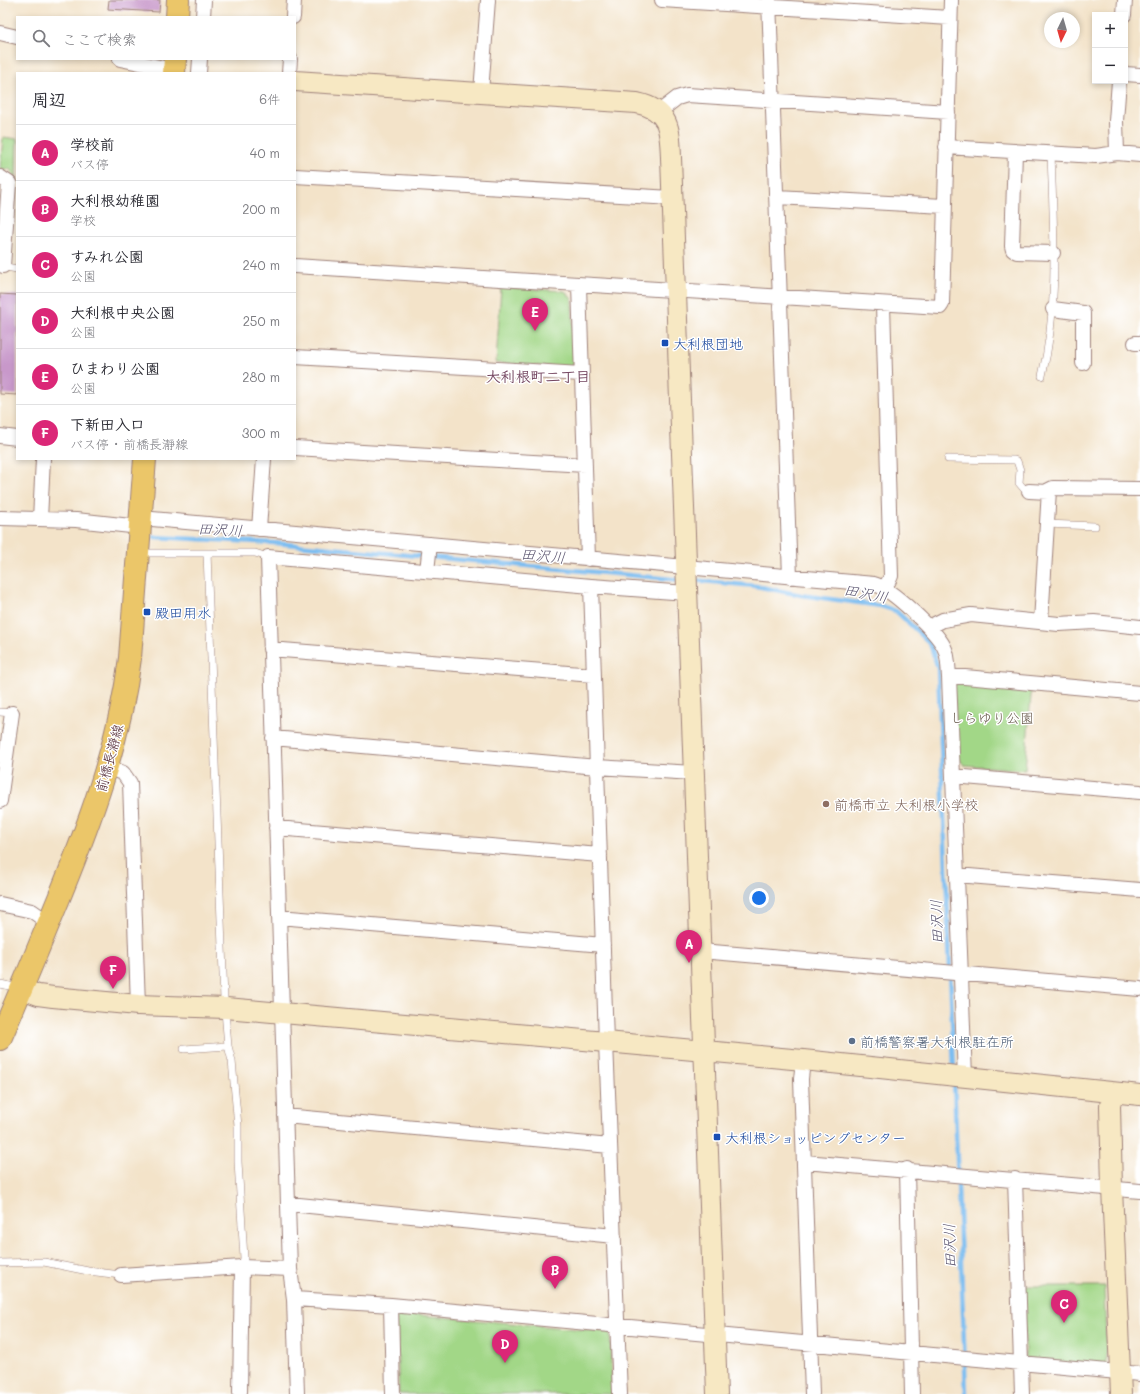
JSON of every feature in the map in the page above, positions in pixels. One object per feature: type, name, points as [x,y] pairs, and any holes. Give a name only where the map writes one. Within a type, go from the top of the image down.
[{"type":"main road","points":[[177,16],[178,0]]},
{"type":"main road","name":"前橋長瀞線","points":[[0,1039],[83,839],[108,767],[127,684],[145,460]]},
{"type":"street","points":[[203,16],[204,0]]},
{"type":"street","points":[[293,16],[294,0]]},
{"type":"street","points":[[481,92],[488,0]]},
{"type":"street","points":[[662,0],[769,3],[950,18]]},
{"type":"street","points":[[296,266],[936,308],[942,304],[950,0]]},
{"type":"street","points":[[1124,12],[1125,0]]},
{"type":"street","points":[[769,3],[790,577]]},
{"type":"street","points":[[0,33],[16,37]]},
{"type":"street","points":[[126,60],[177,69]]},
{"type":"street","points":[[199,72],[200,60]]},
{"type":"street","points":[[289,72],[290,60]]},
{"type":"street","points":[[1128,74],[1140,75]]},
{"type":"street","points":[[296,81],[637,103],[648,105],[659,112],[666,121],[670,136],[717,1394]]},
{"type":"street","points":[[1117,153],[1116,121],[1120,84]]},
{"type":"street","points":[[659,112],[677,98],[687,95],[948,112]]},
{"type":"street","points":[[946,147],[1015,152],[1051,152],[1096,156],[1117,153],[1140,155]]},
{"type":"street","points":[[1015,152],[1013,250],[1017,252],[1053,253]]},
{"type":"street","points":[[296,176],[672,198]]},
{"type":"street","points":[[0,178],[9,183],[3,226],[1,266]]},
{"type":"street","points":[[777,197],[944,206]]},
{"type":"street","points":[[579,285],[588,559]]},
{"type":"street","points":[[883,305],[891,576],[885,588]]},
{"type":"street","points":[[1053,309],[1083,313],[1083,363]]},
{"type":"street","points":[[296,357],[582,374]]},
{"type":"street","points":[[0,436],[16,438]]},
{"type":"street","points":[[296,448],[585,465]]},
{"type":"street","points":[[40,519],[43,460]]},
{"type":"street","points":[[259,529],[264,460]]},
{"type":"street","points":[[1029,491],[1048,492],[1054,488],[1140,488]]},
{"type":"street","points":[[1041,622],[1048,492]]},
{"type":"street","points":[[0,518],[140,522],[259,529],[874,584],[885,588],[929,627],[944,648],[950,678],[965,1076]]},
{"type":"street","points":[[427,571],[430,544]]},
{"type":"street","points":[[297,1394],[294,1299],[290,1270],[268,557],[591,586],[687,592]]},
{"type":"street","points":[[591,586],[606,1042],[620,1394]]},
{"type":"street","points":[[929,627],[943,620],[971,615],[1059,624],[1094,622],[1140,628]]},
{"type":"street","points":[[270,648],[593,675]]},
{"type":"street","points":[[950,678],[972,678],[1140,693]]},
{"type":"street","points":[[0,801],[6,712]]},
{"type":"street","points":[[273,738],[597,767],[693,773]]},
{"type":"street","points":[[108,767],[123,773],[130,783],[138,1005]]},
{"type":"street","points":[[953,776],[1140,792]]},
{"type":"street","points":[[276,828],[600,855]]},
{"type":"street","points":[[957,875],[1140,890]]},
{"type":"street","points":[[0,904],[32,911],[49,923]]},
{"type":"street","points":[[279,917],[603,945]]},
{"type":"street","points":[[701,951],[1140,989]]},
{"type":"street","points":[[22,988],[38,995],[53,997],[138,1005],[226,1008],[606,1042],[965,1076],[1140,1095]]},
{"type":"street","points":[[803,1060],[801,1079],[812,1394]]},
{"type":"street","points":[[1112,1093],[1110,1106],[1112,1188],[1130,1373],[1121,1394]]},
{"type":"street","points":[[285,1116],[610,1146]]},
{"type":"street","points":[[805,1162],[907,1169],[1140,1190]]},
{"type":"street","points":[[907,1169],[912,1394]]},
{"type":"street","points":[[1015,1179],[1022,1394]]},
{"type":"street","points":[[289,1204],[614,1236]]},
{"type":"street","points":[[240,1393],[242,1268]]},
{"type":"street","points":[[121,1275],[242,1268],[290,1270]]},
{"type":"street","points":[[294,1299],[391,1305],[1130,1373]]},
{"type":"street","points":[[391,1305],[393,1394]]},
{"type":"lane","points":[[1042,376],[1047,357],[1053,309],[1051,152]]},
{"type":"lane","points":[[1,266],[16,269]]},
{"type":"lane","points":[[948,460],[1017,461],[1020,470],[1019,482],[1025,490],[1029,491]]},
{"type":"lane","points":[[1046,524],[1095,526]]},
{"type":"lane","points":[[138,553],[255,553],[268,557]]},
{"type":"lane","points":[[207,553],[226,1008],[228,1046],[232,1061],[238,1126],[238,1162],[244,1258],[242,1268]]},
{"type":"lane","points":[[0,984],[22,988]]},
{"type":"lane","points":[[184,1049],[228,1046]]},
{"type":"lane","points":[[0,1263],[44,1262],[88,1272],[121,1275]]},
{"type":"green space","points":[[3,137],[16,139],[16,180],[10,169],[0,169]]},
{"type":"green space","points":[[501,287],[565,291],[572,299],[574,363],[568,368],[496,363]]},
{"type":"green space","name":"しらゆり公園","points":[[965,677],[1032,683],[1025,770],[964,765],[957,757],[953,685]]},
{"type":"green space","points":[[1024,1286],[1104,1286],[1107,1367],[1025,1359]]},
{"type":"green space","points":[[396,1313],[610,1332],[612,1394],[399,1394]]},
{"type":"building","points":[[109,0],[160,0],[159,12],[108,9]]},
{"type":"building","points":[[0,294],[16,295],[16,395],[0,394]]},
{"type":"waterway","name":"田沢川","points":[[155,537],[275,543],[683,580]]},
{"type":"waterway","name":"田沢川","points":[[692,580],[756,586],[801,595],[881,606],[896,611],[930,643],[938,668],[954,1071]]},
{"type":"waterway","name":"田沢川","points":[[954,1080],[966,1394]]},
{"type":"place","name":"ひまわり公園","points":[[535,331]]},
{"type":"place","name":"大利根団地","points":[[665,343]]},
{"type":"place","name":"殿田用水","points":[[147,612]]},
{"type":"place","name":"前橋市立 大利根小学校","points":[[826,804]]},
{"type":"place","name":"学校前","points":[[689,963]]},
{"type":"place","name":"下新田入口","points":[[113,989]]},
{"type":"place","name":"前橋警察署大利根駐在所","points":[[852,1041]]},
{"type":"place","name":"大利根ショッピングセンター","points":[[717,1137]]},
{"type":"place","name":"大利根幼稚園","points":[[555,1289]]},
{"type":"place","name":"すみれ公園","points":[[1064,1323]]},
{"type":"place","name":"大利根中央公園","points":[[505,1363]]},
{"type":"district","name":"大利根町二丁目","points":[[538,376]]}]
